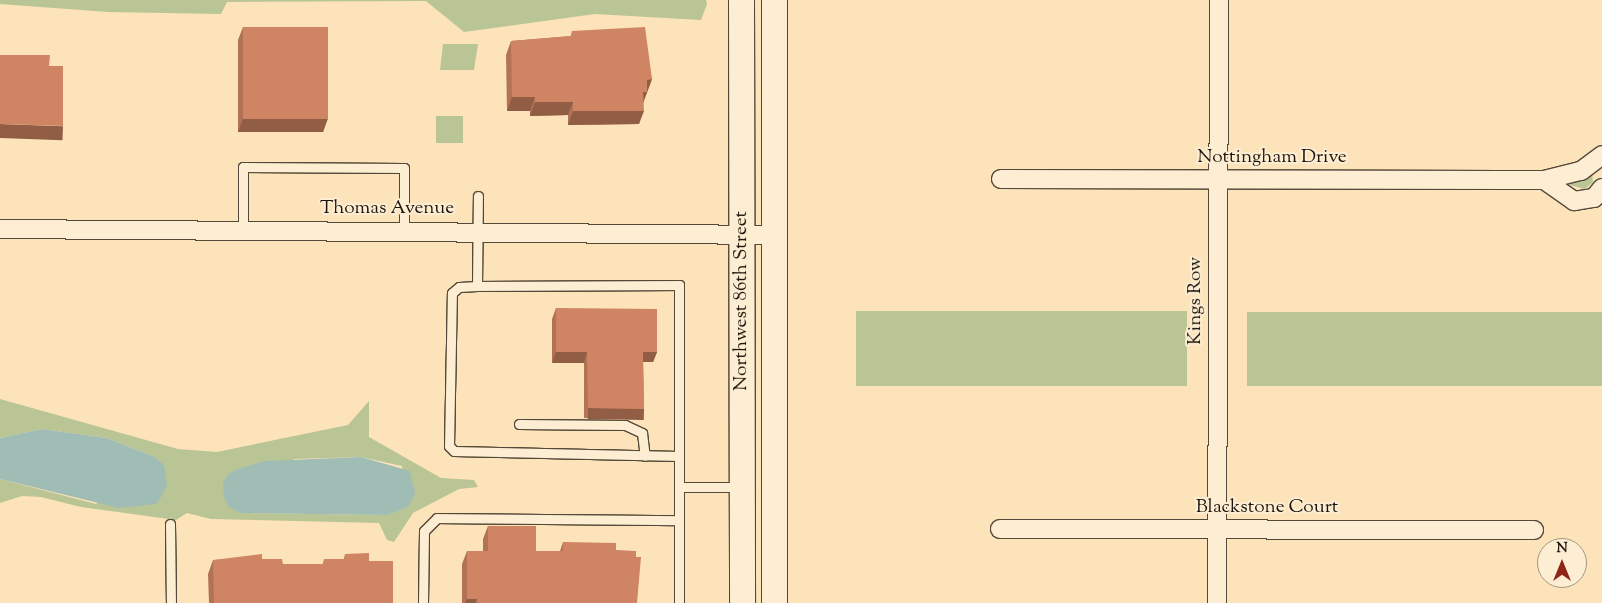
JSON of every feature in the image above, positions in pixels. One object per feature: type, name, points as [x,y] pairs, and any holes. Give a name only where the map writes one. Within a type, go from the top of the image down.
[{"type":"main road","name":"Northwest 86th Street","points":[[741,0],[742,603]]},
{"type":"main road","name":"Northwest 86th Street","points":[[774,0],[774,603]]},
{"type":"street","name":"Kings Row","points":[[1217,603],[1218,0]]},
{"type":"street","name":"Nottingham Drive","points":[[1001,179],[1544,180],[1580,171],[1602,155]]},
{"type":"street","points":[[1544,180],[1574,201],[1594,198],[1602,188]]},
{"type":"street","name":"Thomas Avenue","points":[[0,229],[478,230],[774,235]]},
{"type":"street","name":"Blackstone Court","points":[[1000,529],[1534,530]]},
{"type":"lane","points":[[243,229],[243,167],[404,168],[404,230]]},
{"type":"lane","points":[[477,286],[478,196]]},
{"type":"lane","points":[[679,456],[465,455],[448,446],[449,306],[452,293],[459,287],[477,286],[679,285],[680,520],[679,603]]},
{"type":"lane","points":[[519,424],[625,424],[642,433],[645,456]]},
{"type":"lane","points":[[679,487],[741,487]]},
{"type":"lane","points":[[423,603],[424,531],[437,518],[680,520]]},
{"type":"lane","points":[[170,524],[170,603]]},
{"type":"green space","points":[[0,0],[706,0],[707,4],[701,20],[595,14],[464,32],[426,1],[227,2],[221,14],[108,12],[0,4]]},
{"type":"green space","points":[[443,44],[478,44],[474,70],[440,70]]},
{"type":"green space","points":[[436,116],[463,116],[463,143],[436,143]]},
{"type":"green space","points":[[1592,172],[1593,182],[1585,189],[1566,184]]},
{"type":"green space","points":[[856,311],[1187,311],[1187,386],[856,386]]},
{"type":"green space","points":[[1247,312],[1602,312],[1602,386],[1247,386]]},
{"type":"green space","points":[[0,399],[178,449],[217,452],[348,425],[369,401],[369,437],[441,478],[474,480],[478,487],[459,489],[413,513],[394,542],[387,540],[379,523],[211,519],[187,513],[176,520],[81,507],[41,497],[22,496],[0,503],[0,479],[96,504],[153,456],[107,438],[42,429],[0,438]],"holes":[[[361,457],[402,466],[408,506],[388,515],[241,513],[294,459]]]},
{"type":"water","points":[[42,429],[107,438],[153,456],[164,465],[167,485],[161,497],[156,504],[119,508],[0,479],[0,438]]},
{"type":"water","points":[[361,457],[410,471],[415,494],[408,507],[388,515],[241,513],[229,507],[224,497],[223,484],[228,474],[241,468],[265,461]]},
{"type":"building","points":[[243,27],[328,27],[328,119],[243,119]]},
{"type":"building","points":[[645,27],[652,79],[647,80],[647,92],[643,92],[644,111],[573,111],[573,102],[535,102],[535,97],[512,97],[511,41],[572,36],[572,31]]},
{"type":"building","points":[[0,55],[50,55],[49,66],[63,66],[63,126],[0,124]]},
{"type":"building","points":[[556,308],[657,309],[657,352],[643,352],[644,409],[588,408],[587,352],[556,352]]},
{"type":"building","points":[[488,526],[536,526],[536,551],[563,551],[563,542],[616,543],[616,550],[636,551],[636,557],[641,557],[637,603],[477,603],[477,599],[467,599],[467,551],[488,551]]},
{"type":"building","points":[[369,553],[369,561],[393,561],[393,603],[214,603],[213,560],[262,554],[262,559],[282,559],[283,564],[324,564],[324,559],[345,559],[345,554]]}]
